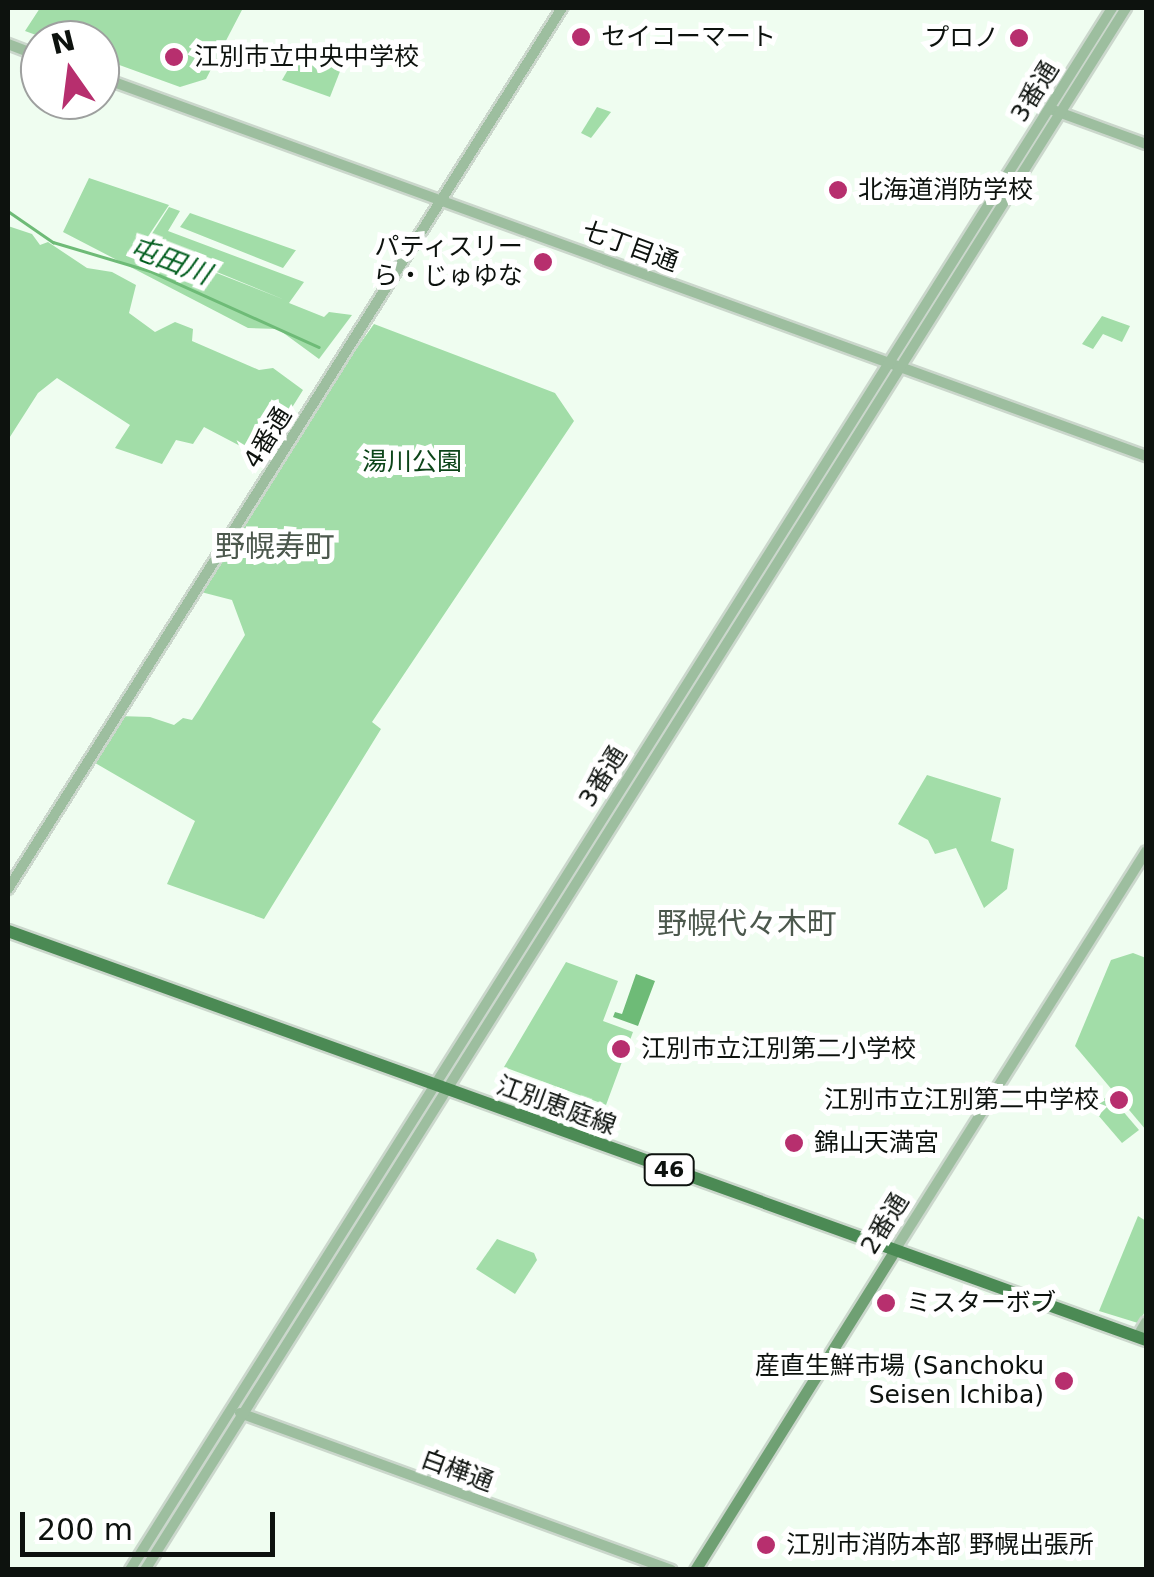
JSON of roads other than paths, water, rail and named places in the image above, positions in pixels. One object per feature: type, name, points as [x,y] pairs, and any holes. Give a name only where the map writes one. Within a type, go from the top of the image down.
[{"type":"main road","name":"江別恵庭線","points":[[8,931],[1142,1338]]},
{"type":"main road","name":"2番通","points":[[694,1570],[895,1250]]},
{"type":"street","name":"4番通","points":[[8,889],[562,8]]},
{"type":"street","name":"3番通","points":[[130,1570],[896,366],[1054,110],[1112,8]]},
{"type":"street","name":"3番通","points":[[1054,110],[1126,8]]},
{"type":"street","name":"七丁目通","points":[[120,85],[1146,456]]},
{"type":"street","points":[[1054,110],[1146,144]]},
{"type":"street","name":"2番通","points":[[895,1250],[1146,852]]},
{"type":"street","name":"3番通","points":[[144,1570],[438,1086]]},
{"type":"street","points":[[1142,1338],[1146,1322]]},
{"type":"street","name":"白樺通","points":[[230,1410],[671,1570]]},
{"type":"waterway","name":"屯田川","points":[[8,211],[53,242],[150,271],[319,347]]},
{"type":"place","name":"セイコーマート","points":[[581,37]]},
{"type":"place","name":"プロノ","points":[[1019,38]]},
{"type":"place","name":"江別市立中央中学校","points":[[174,57]]},
{"type":"place","name":"北海道消防学校","points":[[838,190]]},
{"type":"place","name":"パティスリー ら・じゅゆな","points":[[543,262]]},
{"type":"place","name":"江別市立江別第二小学校","points":[[621,1049]]},
{"type":"place","name":"江別市立江別第二中学校","points":[[1119,1100]]},
{"type":"place","name":"錦山天満宮","points":[[794,1143]]},
{"type":"place","name":"ミスターボブ","points":[[886,1303]]},
{"type":"place","name":"産直生鮮市場 (Sanchoku Seisen Ichiba)","points":[[1064,1381]]},
{"type":"place","name":"江別市消防本部 野幌出張所","points":[[766,1545]]},
{"type":"district","name":"野幌寿町","points":[[275,547]]},
{"type":"district","name":"野幌代々木町","points":[[747,924]]},
{"type":"park label","name":"湯川公園","points":[[412,462]]}]
